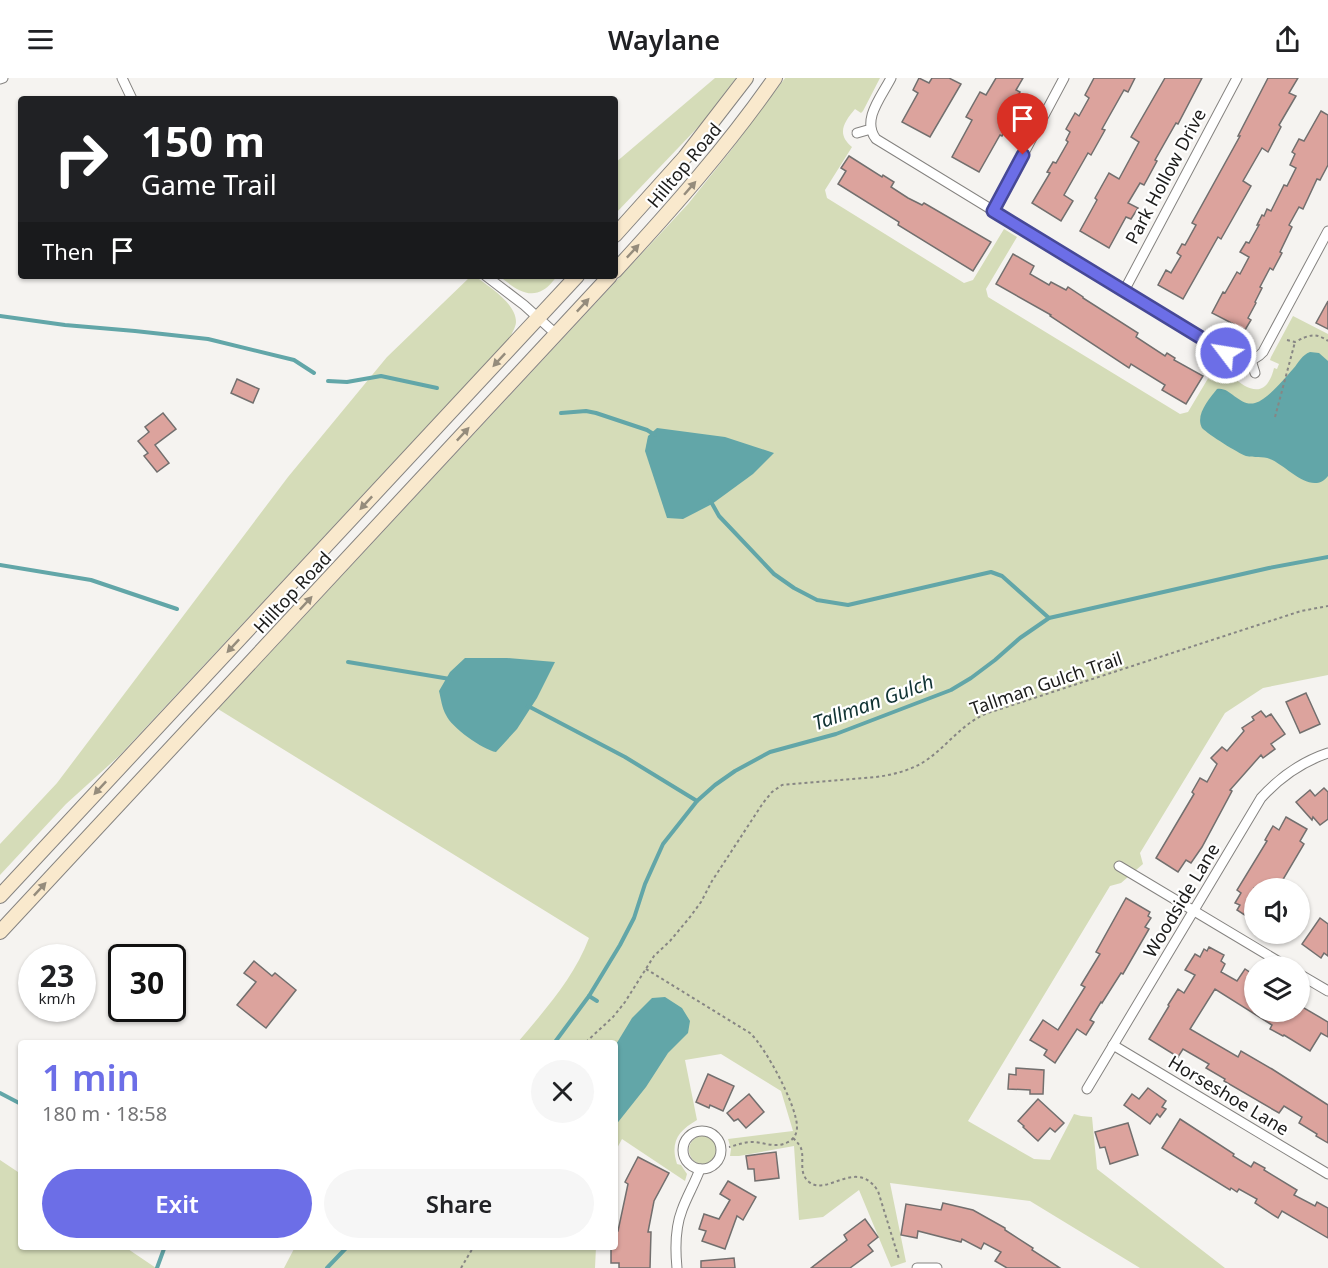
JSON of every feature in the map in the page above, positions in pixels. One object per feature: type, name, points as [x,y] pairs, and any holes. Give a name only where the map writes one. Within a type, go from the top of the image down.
[{"type":"main road","name":"Hilltop Road","points":[[618,232],[685,157],[746,78]]},
{"type":"main road","name":"Hilltop Road","points":[[618,268],[698,179],[776,78]]},
{"type":"main road","name":"Hilltop Road","points":[[4,892],[574,279]]},
{"type":"main road","name":"Hilltop Road","points":[[0,932],[607,279]]},
{"type":"street","points":[[122,78],[131,96]]},
{"type":"street","points":[[891,78],[870,120],[871,129],[878,140],[1243,361],[1251,360],[1263,352],[1328,231]]},
{"type":"street","points":[[993,211],[1064,78]]},
{"type":"street","name":"Park Hollow Drive","points":[[1124,291],[1237,78]]},
{"type":"street","points":[[857,133],[871,129]]},
{"type":"street","points":[[490,279],[556,334]]},
{"type":"street","points":[[1251,360],[1255,373]]},
{"type":"street","name":"Woodside Lane","points":[[1087,1089],[1261,798],[1290,771],[1328,753]]},
{"type":"street","points":[[1119,866],[1270,956]]},
{"type":"street","points":[[1310,980],[1328,991]]},
{"type":"street","name":"Horseshoe Lane","points":[[1113,1045],[1328,1174]]},
{"type":"street","points":[[707,1132],[717,1138],[722,1150],[713,1167],[700,1169],[689,1164],[684,1154],[684,1147],[689,1136],[694,1133],[707,1132]]},
{"type":"street","points":[[677,1268],[678,1223],[700,1169]]},
{"type":"street","points":[[917,1268],[937,1268]]},
{"type":"path","points":[[1275,417],[1295,342],[1304,336],[1312,335],[1328,341]]},
{"type":"path","points":[[1287,340],[1295,342]]},
{"type":"path","name":"Tallman Gulch Trail","points":[[588,1040],[613,1017],[654,956],[681,929],[701,902],[712,881],[763,803],[772,792],[782,786],[876,777],[908,770],[926,760],[964,726],[985,714],[1301,611],[1328,606]]},
{"type":"path","points":[[646,969],[739,1025],[757,1040],[776,1072],[796,1119],[797,1128],[794,1138],[782,1145],[752,1142],[729,1147]]},
{"type":"path","points":[[794,1138],[800,1147],[802,1172],[810,1182],[822,1185],[854,1177],[863,1178],[874,1186],[878,1191],[898,1259]]},
{"type":"path","points":[[461,1268],[472,1250]]},
{"type":"green space","points":[[715,78],[736,78],[701,124],[618,211],[618,160]]},
{"type":"green space","points":[[785,78],[880,78],[863,111],[861,113],[855,109],[845,123],[844,137],[852,147],[825,190],[827,198],[964,283],[973,280],[1004,229],[1017,237],[986,289],[988,297],[1180,414],[1188,412],[1219,360],[1235,370],[1232,376],[1251,389],[1262,388],[1267,384],[1274,368],[1277,369],[1279,364],[1270,360],[1271,357],[1293,316],[1328,334],[1328,675],[1263,688],[1225,713],[1140,853],[1143,864],[1121,883],[1110,886],[968,1121],[1034,1159],[1050,1160],[1074,1114],[1092,1117],[1097,1169],[1225,1268],[1140,1268],[1030,1201],[890,1183],[906,1262],[891,1267],[859,1190],[823,1217],[799,1220],[794,1146],[730,1156],[731,1149],[728,1139],[793,1131],[781,1091],[721,1054],[685,1060],[697,1120],[680,1133],[675,1143],[677,1164],[681,1165],[687,1174],[685,1181],[622,1139],[618,1146],[618,1040],[520,1040],[567,980],[589,938],[218,709],[688,204]]},
{"type":"green space","points":[[468,279],[479,279],[494,290],[515,315],[516,322],[511,336],[119,756],[66,804],[0,875],[0,844],[57,783],[288,477],[387,357]]},
{"type":"green space","points":[[503,279],[555,279],[545,289],[537,293],[525,292]]},
{"type":"green space","points":[[703,1136],[713,1140],[717,1150],[713,1160],[703,1164],[693,1160],[689,1150],[693,1140]]},
{"type":"green space","points":[[0,1160],[18,1172],[18,1250],[129,1250],[156,1268],[0,1268]]},
{"type":"green space","points":[[293,1250],[596,1250],[595,1268],[284,1268]]},
{"type":"water","points":[[1310,352],[1319,353],[1328,361],[1328,476],[1322,482],[1314,483],[1299,478],[1270,459],[1246,456],[1202,428],[1200,418],[1207,402],[1217,389],[1226,390],[1244,402],[1255,403],[1270,393]]},
{"type":"water","points":[[657,428],[725,437],[774,453],[753,474],[712,504],[683,519],[667,518],[645,451],[648,436]]},
{"type":"water","points":[[465,658],[507,658],[555,662],[537,698],[517,729],[496,752],[476,743],[461,731],[449,720],[444,709],[439,691],[450,672]]},
{"type":"water","points":[[665,997],[682,1008],[690,1021],[688,1033],[668,1053],[646,1087],[618,1122],[618,1041],[632,1018],[652,998]]},
{"type":"building","points":[[919,78],[929,83],[932,78],[949,78],[961,84],[930,137],[902,122],[918,93],[913,90]]},
{"type":"building","points":[[996,78],[1023,78],[1016,90],[1020,92],[1014,103],[1011,101],[999,121],[1008,126],[1002,136],[1000,135],[979,172],[952,157],[972,120],[966,117],[980,92],[986,95]]},
{"type":"building","points":[[1094,78],[1135,78],[1128,92],[1124,90],[1102,129],[1105,130],[1091,155],[1088,153],[1064,195],[1073,201],[1061,221],[1032,203],[1050,173],[1047,172],[1053,162],[1056,163],[1068,142],[1066,140],[1070,132],[1066,129],[1075,113],[1079,116],[1089,98],[1085,95]]},
{"type":"building","points":[[1165,78],[1202,78],[1178,124],[1176,123],[1155,160],[1157,161],[1144,185],[1140,183],[1128,203],[1138,208],[1131,219],[1126,217],[1109,248],[1080,231],[1109,173],[1119,179],[1139,142],[1131,137]]},
{"type":"building","points":[[1268,78],[1298,78],[1289,93],[1296,96],[1279,125],[1281,127],[1268,152],[1262,148],[1243,181],[1251,186],[1221,239],[1218,237],[1183,299],[1158,285],[1166,270],[1171,273],[1181,256],[1177,253],[1182,244],[1185,245],[1196,225],[1192,223],[1240,136],[1238,136]]},
{"type":"building","points":[[1321,111],[1328,115],[1328,165],[1320,180],[1317,179],[1303,209],[1299,207],[1289,225],[1292,227],[1280,252],[1282,253],[1273,270],[1270,268],[1260,287],[1262,288],[1248,318],[1251,320],[1245,330],[1212,313],[1237,272],[1240,274],[1249,257],[1240,252],[1246,242],[1249,243],[1262,215],[1264,216],[1267,209],[1271,211],[1284,185],[1287,186],[1296,168],[1290,165],[1295,154],[1292,152],[1299,139],[1304,141]]},
{"type":"building","points":[[849,156],[894,182],[891,187],[908,198],[922,205],[924,203],[991,242],[973,271],[898,225],[899,222],[838,184],[846,171],[841,168]]},
{"type":"building","points":[[1013,254],[1034,266],[1030,274],[1049,285],[1051,282],[1066,290],[1068,287],[1138,333],[1136,337],[1165,356],[1167,353],[1175,358],[1174,360],[1203,376],[1186,404],[1162,390],[1165,385],[1131,364],[1129,368],[1051,315],[996,284]]},
{"type":"building","points":[[1328,301],[1328,329],[1316,323]]},
{"type":"building","points":[[237,379],[259,389],[253,403],[231,393]]},
{"type":"building","points":[[163,413],[176,429],[155,445],[169,463],[157,472],[144,456],[148,453],[138,441],[149,432],[145,427]]},
{"type":"building","points":[[1306,693],[1320,724],[1300,733],[1286,702]]},
{"type":"building","points":[[1261,711],[1266,717],[1271,714],[1285,734],[1271,744],[1275,749],[1263,758],[1261,755],[1230,790],[1232,791],[1202,847],[1191,863],[1186,860],[1178,872],[1156,858],[1194,794],[1192,792],[1200,778],[1207,782],[1217,764],[1211,758],[1222,747],[1227,751],[1244,731],[1242,728],[1254,720],[1252,717]]},
{"type":"building","points":[[1324,788],[1328,792],[1328,819],[1320,825],[1313,817],[1312,820],[1296,802],[1310,790],[1315,796]]},
{"type":"building","points":[[1286,817],[1307,829],[1300,841],[1304,844],[1284,878],[1244,878],[1267,841],[1265,840],[1273,826],[1279,830]]},
{"type":"building","points":[[1244,879],[1244,915],[1237,910],[1240,905],[1235,903],[1241,893],[1237,890]]},
{"type":"building","points":[[1126,898],[1150,912],[1148,916],[1151,918],[1145,927],[1149,929],[1123,974],[1121,973],[1090,1020],[1094,1022],[1086,1035],[1077,1029],[1055,1063],[1044,1055],[1047,1050],[1030,1040],[1043,1020],[1058,1030],[1085,987],[1081,985],[1100,954],[1096,952]]},
{"type":"building","points":[[1320,918],[1328,924],[1328,956],[1324,953],[1321,958],[1302,944],[1310,944],[1310,932]]},
{"type":"building","points":[[1209,947],[1224,955],[1221,961],[1225,964],[1221,972],[1237,981],[1244,970],[1244,1007],[1215,989],[1190,1029],[1238,1057],[1241,1051],[1328,1105],[1328,1143],[1299,1123],[1302,1117],[1284,1106],[1279,1113],[1224,1081],[1225,1079],[1206,1068],[1209,1064],[1183,1049],[1178,1057],[1149,1039],[1178,989],[1184,993],[1195,975],[1185,970],[1195,954],[1200,957],[1204,949],[1207,951]]},
{"type":"building","points":[[254,961],[272,976],[275,973],[296,990],[266,1028],[237,1005],[256,982],[244,973]]},
{"type":"building","points":[[1310,1011],[1328,1022],[1328,1037],[1321,1033],[1310,1051],[1270,1029],[1272,1025],[1267,1022],[1310,1022]]},
{"type":"building","points":[[1016,1068],[1044,1070],[1043,1094],[1030,1094],[1030,1090],[1008,1089],[1009,1074],[1016,1075]]},
{"type":"building","points":[[708,1074],[734,1086],[723,1111],[696,1102]]},
{"type":"building","points":[[1148,1088],[1166,1101],[1162,1107],[1166,1109],[1160,1117],[1157,1114],[1150,1124],[1124,1105],[1132,1094],[1139,1099]]},
{"type":"building","points":[[749,1094],[764,1112],[746,1128],[738,1119],[734,1121],[727,1113]]},
{"type":"building","points":[[1038,1099],[1064,1123],[1055,1132],[1050,1128],[1038,1141],[1018,1121]]},
{"type":"building","points":[[1180,1119],[1251,1167],[1254,1162],[1265,1168],[1264,1170],[1297,1190],[1294,1195],[1315,1206],[1317,1202],[1328,1208],[1328,1238],[1282,1211],[1278,1218],[1255,1203],[1257,1199],[1239,1189],[1237,1192],[1231,1188],[1230,1190],[1162,1148]]},
{"type":"building","points":[[1128,1123],[1138,1155],[1110,1164],[1105,1147],[1100,1148],[1095,1132]]},
{"type":"building","points":[[776,1152],[779,1178],[755,1181],[754,1169],[748,1169],[746,1156]]},
{"type":"building","points":[[638,1157],[669,1173],[654,1201],[648,1232],[651,1232],[650,1268],[619,1268],[619,1263],[611,1263],[611,1250],[618,1250],[618,1231],[628,1184],[625,1182]]},
{"type":"building","points":[[728,1181],[756,1197],[743,1220],[737,1216],[725,1249],[702,1241],[706,1231],[699,1229],[704,1214],[719,1219],[730,1200],[720,1194]]},
{"type":"building","points":[[943,1203],[973,1210],[1005,1228],[1033,1248],[1032,1250],[1060,1268],[1007,1268],[995,1261],[1001,1252],[984,1243],[981,1249],[962,1239],[961,1242],[918,1231],[917,1238],[901,1235],[906,1204],[941,1210]]},
{"type":"building","points":[[865,1219],[878,1237],[868,1245],[873,1251],[850,1268],[811,1268],[847,1240],[844,1235]]},
{"type":"building","points":[[734,1258],[735,1268],[701,1268],[701,1261]]},
{"type":"waterway","points":[[0,316],[65,325],[208,339],[294,360],[314,373]]},
{"type":"waterway","points":[[328,381],[347,382],[381,376],[437,388]]},
{"type":"waterway","points":[[561,413],[586,411],[596,413],[647,430],[655,435]]},
{"type":"waterway","points":[[710,500],[719,516],[774,574],[817,600],[848,605],[991,572],[1002,576],[1049,618]]},
{"type":"waterway","name":"Tallman Gulch","points":[[556,1040],[589,996],[620,945],[634,918],[645,884],[663,844],[697,801],[735,771],[770,752],[836,734],[951,690],[971,678],[1020,638],[1049,618],[1269,568],[1328,557]]},
{"type":"waterway","points":[[0,565],[91,580],[177,609]]},
{"type":"waterway","points":[[348,662],[450,679]]},
{"type":"waterway","points":[[528,706],[625,757],[697,801]]},
{"type":"waterway","points":[[589,996],[597,1001]]},
{"type":"waterway","points":[[0,1093],[18,1102]]},
{"type":"waterway","points":[[157,1268],[164,1250]]},
{"type":"waterway","name":"Tallman Gulch","points":[[327,1268],[344,1250]]},
{"type":"route","points":[[1023,155],[993,211],[1226,353]]}]
